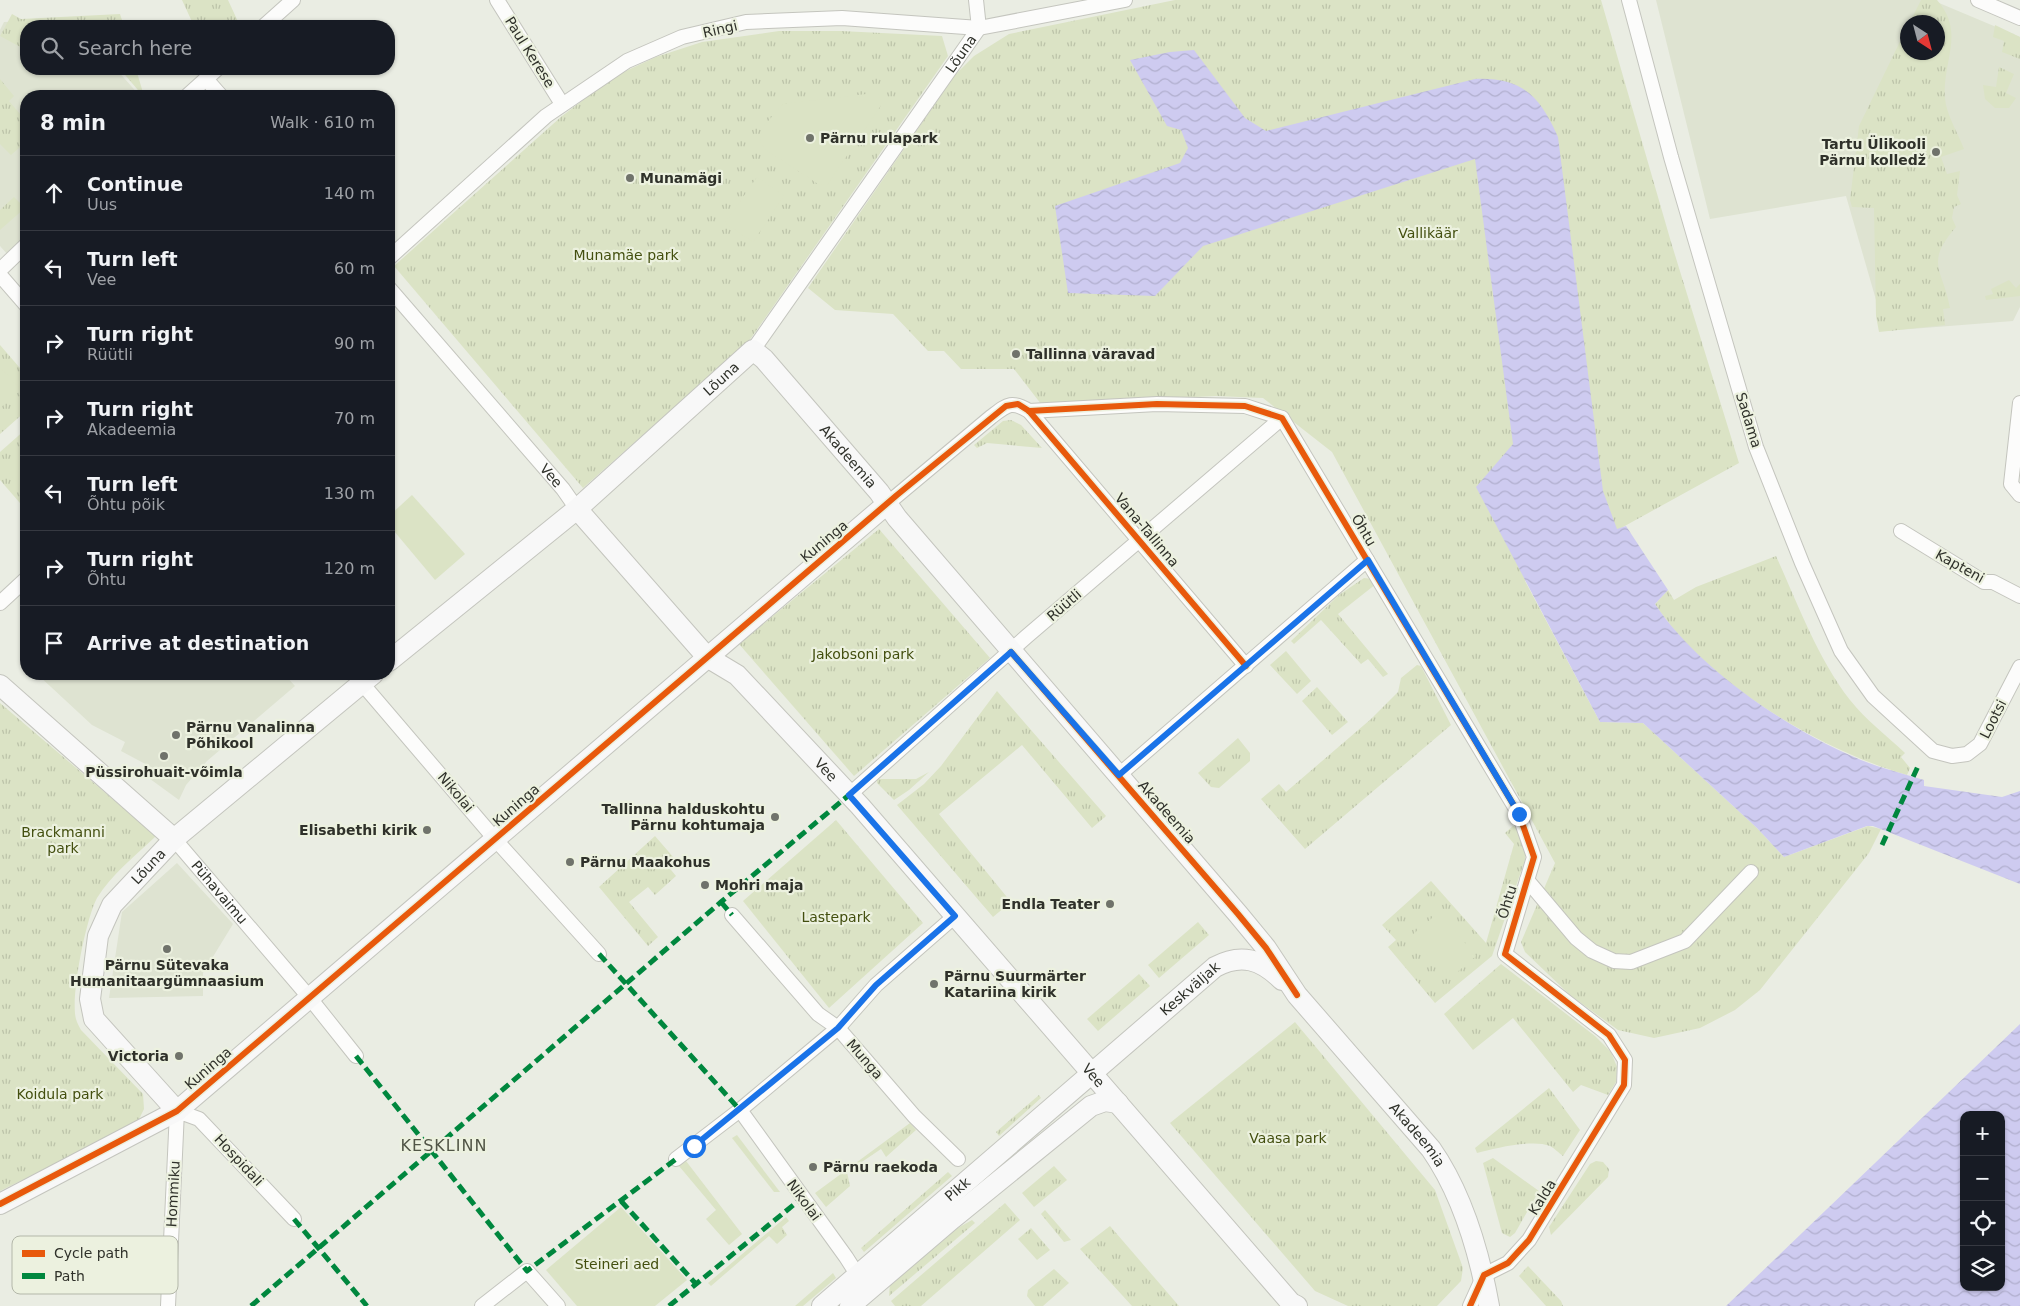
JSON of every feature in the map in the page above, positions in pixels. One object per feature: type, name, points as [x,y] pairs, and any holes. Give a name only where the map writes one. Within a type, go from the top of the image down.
[{"type":"street","points":[[271,20],[293,0]]},
{"type":"street","name":"Paul Kerese","points":[[497,0],[562,104]]},
{"type":"street","points":[[976,0],[979,28]]},
{"type":"street","name":"Ringi","points":[[395,253],[546,116],[627,61],[682,37],[746,22],[842,18],[979,28],[1125,0]]},
{"type":"street","name":"Sadama","points":[[1629,0],[1671,157],[1756,447],[1802,563],[1841,651],[1873,696],[1933,751],[1952,756],[1967,754],[1980,744]]},
{"type":"street","points":[[1978,0],[2020,18]]},
{"type":"street","name":"Lõuna","points":[[395,656],[577,509],[753,350],[979,28]]},
{"type":"street","points":[[194,90],[210,75]]},
{"type":"street","points":[[206,79],[216,90]]},
{"type":"street","points":[[0,270],[20,251]]},
{"type":"street","points":[[0,275],[20,298]]},
{"type":"street","name":"Vee","points":[[395,295],[563,489],[577,509],[707,657],[737,675],[849,795],[1291,1303],[1297,1306]]},
{"type":"street","name":"Akadeemia","points":[[753,350],[764,359],[879,492],[1011,652],[1119,775],[1266,948],[1297,995],[1431,1149],[1447,1171],[1458,1195],[1484,1275],[1489,1306]]},
{"type":"street","points":[[2020,403],[2012,484],[2020,495]]},
{"type":"street","name":"Kuninga","points":[[0,1204],[177,1111],[707,657],[1006,406],[1018,404],[1029,411]]},
{"type":"street","points":[[1029,411],[1157,404],[1245,406],[1282,418]]},
{"type":"street","name":"Vana-Tallinna","points":[[1029,411],[1246,666]]},
{"type":"street","name":"Rüütli","points":[[849,795],[1139,540],[1282,418]]},
{"type":"street","name":"Õhtu","points":[[1282,418],[1519,814],[1534,856],[1505,954],[1609,1035],[1625,1060],[1624,1085],[1606,1116]]},
{"type":"street","name":"Kapteni","points":[[1901,531],[1984,582],[1993,582],[2020,596]]},
{"type":"street","points":[[1119,775],[1368,560]]},
{"type":"street","points":[[0,602],[20,584]]},
{"type":"street","name":"Lootsi","points":[[1980,744],[2020,667]]},
{"type":"street","name":"Lõuna","points":[[177,1111],[94,1019],[90,999],[98,936],[112,905],[174,839],[360,680]]},
{"type":"street","name":"Nikolai","points":[[365,680],[495,840],[599,954]]},
{"type":"street","name":"Pühavaimu","points":[[0,685],[174,839],[310,997],[356,1056]]},
{"type":"street","points":[[1527,880],[1576,938],[1592,951],[1614,961],[1630,962],[1685,941],[1750,872]]},
{"type":"street","name":"Munga","points":[[732,915],[818,1014],[838,1028],[914,1116],[958,1159]]},
{"type":"street","points":[[676,1159],[740,1110],[838,1028],[876,985],[955,916]]},
{"type":"street","name":"Keskväljak","points":[[1092,1072],[1205,974],[1228,960],[1245,959],[1257,962],[1277,975],[1297,995]]},
{"type":"street","name":"Pikk","points":[[850,1306],[862,1284],[1092,1072]]},
{"type":"street","name":"Pikk","points":[[822,1306],[862,1284],[1091,1106],[1105,1101],[1118,1103]]},
{"type":"street","name":"Nikolai","points":[[740,1110],[862,1284]]},
{"type":"street","name":"Hospidali","points":[[177,1111],[199,1119],[294,1219]]},
{"type":"street","name":"Hommiku","points":[[171,1236],[177,1111]]},
{"type":"street","name":"Kalda","points":[[1484,1275],[1508,1263],[1520,1252],[1556,1199],[1606,1116]]},
{"type":"street","points":[[482,1306],[527,1271],[558,1306]]},
{"type":"street","points":[[1470,1306],[1484,1275]]},
{"type":"shaded area","points":[[1656,0],[1932,0],[2020,37],[2020,307],[2013,321],[1885,331],[1846,196],[1710,219]]},
{"type":"shaded area","points":[[4,22],[20,22],[20,75],[121,75],[135,90],[20,90],[20,246],[9,256],[0,246],[0,30]]},
{"type":"shaded area","name":"Pärnu Vanalinna Põhikool","points":[[43,680],[290,680],[295,686],[207,761],[186,785],[179,800],[146,776],[151,767],[121,751],[125,742],[92,725]]},
{"type":"shaded area","name":"Pärnu Sütevaka Humanitaargümnaasium","points":[[177,863],[233,924],[203,973],[203,996],[109,998],[122,912]]},
{"type":"green space","points":[[182,0],[228,0],[237,20],[191,20]]},
{"type":"green space","name":"Vallikäär","points":[[1175,0],[1601,0],[1671,242],[1739,463],[1525,581],[1600,722],[1643,723],[1757,828],[1784,857],[1868,826],[1881,829],[1869,853],[1760,990],[1735,1010],[1700,1028],[1654,1038],[1618,1030],[1570,995],[1525,952],[1521,942],[1555,863],[1332,452],[1263,398],[1216,396],[1041,404],[1014,369],[961,369],[944,351],[928,351],[893,314],[835,310],[808,288],[955,75],[974,56],[1009,34]]},
{"type":"green space","points":[[1921,0],[1937,0],[1946,12],[1950,24],[1951,48],[1945,85],[1945,98],[1950,117],[1964,149],[1941,157],[1947,174],[1960,171],[1957,195],[1961,204],[1954,207],[1952,218],[1956,227],[1946,239],[1938,258],[1940,275],[1950,308],[1943,309],[1945,325],[1879,332],[1876,316],[1874,208],[1852,207],[1850,200],[1859,126],[1900,41],[1900,60],[1945,60],[1945,15],[1914,15]]},
{"type":"green space","points":[[12,14],[21,19],[120,14],[122,20],[20,20],[20,47],[0,36]]},
{"type":"green space","points":[[1995,25],[2020,37],[2020,59],[2002,52],[2004,41],[1993,37]]},
{"type":"green space","name":"Munamäe park","points":[[779,31],[841,31],[942,36],[948,56],[749,341],[583,488],[395,265],[562,116],[615,76],[656,57],[702,42]]},
{"type":"green space","points":[[1999,67],[2014,74],[2006,93],[2016,98],[2009,108],[1995,108],[1985,99],[1983,85],[1996,87]]},
{"type":"green space","points":[[125,75],[138,75],[142,90],[138,90]]},
{"type":"green space","points":[[0,79],[14,96],[9,101],[20,114],[20,147],[11,155],[0,144]]},
{"type":"green space","name":"Pärnu rulapark","points":[[874,93],[879,95],[882,104],[827,185],[818,184],[766,150],[760,142],[762,128],[783,104]]},
{"type":"green space","points":[[757,177],[784,196],[753,242],[725,223]]},
{"type":"green space","points":[[14,197],[20,203],[20,212],[0,230],[0,210]]},
{"type":"green space","points":[[2009,280],[2016,288],[2020,284],[2020,296],[1986,300],[1985,296],[1993,294],[1991,289]]},
{"type":"green space","points":[[0,345],[20,368],[20,416],[0,434]]},
{"type":"green space","points":[[0,367],[20,391],[0,408]]},
{"type":"green space","points":[[1011,420],[1021,425],[1042,448],[987,443],[977,448],[974,445],[1003,421]]},
{"type":"green space","points":[[20,434],[20,503],[0,480],[0,452]]},
{"type":"green space","points":[[20,461],[20,486],[8,472]]},
{"type":"green space","points":[[412,495],[465,554],[435,580],[395,532],[395,511]]},
{"type":"green space","name":"Jakobsoni park","points":[[879,529],[990,658],[854,776],[739,644]]},
{"type":"green space","points":[[1776,556],[1809,630],[1838,683],[1869,721],[1905,753],[1901,757],[1910,768],[1907,775],[1837,748],[1767,709],[1734,686],[1703,660],[1677,633],[1655,604],[1668,590],[1674,600],[1696,587]]},
{"type":"green space","points":[[1364,578],[1372,579],[1376,584],[1338,614],[1388,674],[1383,677],[1368,659],[1361,664],[1321,620],[1294,644],[1291,641],[1339,595]]},
{"type":"green space","points":[[1286,651],[1311,681],[1297,694],[1270,665]]},
{"type":"green space","points":[[1417,665],[1421,666],[1451,725],[1305,849],[1261,799],[1279,784],[1286,792],[1371,719],[1398,692],[1401,678]]},
{"type":"green space","points":[[1317,687],[1348,722],[1332,735],[1302,701]]},
{"type":"green space","points":[[997,691],[1106,816],[1092,828],[1022,745],[939,814],[1011,902],[993,917],[897,805],[924,784],[941,766]]},
{"type":"green space","points":[[0,703],[156,836],[117,873],[97,898],[88,922],[75,994],[76,1019],[81,1030],[143,1094],[144,1109],[137,1123],[0,1191]]},
{"type":"green space","points":[[1238,738],[1250,753],[1250,761],[1219,788],[1211,787],[1198,773]]},
{"type":"green space","points":[[929,772],[909,790],[894,800],[877,783],[877,779],[916,779]]},
{"type":"green space","name":"Lastepark","points":[[836,820],[923,923],[829,1008],[743,901]]},
{"type":"green space","points":[[1513,826],[1518,828],[1526,844],[1525,860],[1492,956],[1435,1003],[1388,947],[1396,940],[1382,925],[1431,881],[1486,943],[1514,844],[1505,833]]},
{"type":"green space","points":[[655,836],[674,858],[667,865],[676,876],[655,895],[648,887],[629,902],[658,937],[648,946],[599,887]]},
{"type":"green space","points":[[1439,912],[1476,956],[1448,980],[1411,936]]},
{"type":"green space","points":[[1198,922],[1209,935],[1159,978],[1148,965]]},
{"type":"green space","points":[[1501,964],[1595,1036],[1611,1052],[1617,1067],[1616,1082],[1608,1095],[1581,1085],[1573,1092],[1513,1018],[1473,1050],[1444,1014]]},
{"type":"green space","points":[[1139,974],[1150,986],[1098,1031],[1087,1019]]},
{"type":"green space","name":"Vaasa park","points":[[1295,1022],[1435,1190],[1463,1268],[1461,1281],[1437,1306],[1348,1306],[1315,1291],[1170,1123]]},
{"type":"green space","points":[[1549,1088],[1580,1130],[1563,1156],[1550,1146],[1534,1143],[1477,1153],[1475,1148]]},
{"type":"green space","points":[[1039,1095],[1041,1098],[999,1136],[996,1132]]},
{"type":"green space","points":[[910,1123],[916,1130],[886,1157],[881,1149],[847,1172],[850,1186],[826,1207],[815,1193]]},
{"type":"green space","points":[[737,1135],[780,1192],[774,1192],[732,1138]]},
{"type":"green space","points":[[1493,1158],[1539,1191],[1515,1233],[1510,1237],[1502,1233],[1483,1163]]},
{"type":"green space","points":[[686,1161],[742,1234],[729,1245],[706,1219],[716,1210],[679,1166]]},
{"type":"green space","points":[[1596,1161],[1603,1162],[1609,1169],[1608,1177],[1551,1235],[1549,1227],[1590,1164]]},
{"type":"green space","points":[[1054,1166],[1067,1180],[1034,1207],[1022,1193]]},
{"type":"green space","points":[[948,1172],[952,1176],[864,1252],[861,1248]]},
{"type":"green space","points":[[1005,1203],[1020,1220],[921,1306],[895,1306],[891,1301]]},
{"type":"green space","name":"Steineri aed","points":[[621,1207],[687,1280],[655,1306],[577,1306],[546,1270]]},
{"type":"green space","points":[[1045,1210],[1071,1240],[1064,1242],[1041,1214]]},
{"type":"green space","points":[[786,1217],[789,1221],[782,1227],[787,1235],[777,1244],[769,1236],[711,1286],[708,1283]]},
{"type":"green space","points":[[972,1220],[975,1223],[889,1296],[890,1283],[947,1234]]},
{"type":"green space","points":[[1110,1226],[1179,1306],[1132,1306],[1080,1249]]},
{"type":"green space","points":[[1031,1228],[1050,1250],[1037,1260],[1018,1239]]},
{"type":"green space","points":[[1528,1266],[1561,1301],[1563,1306],[1546,1306],[1519,1276]]},
{"type":"green space","points":[[1054,1269],[1069,1283],[1043,1306],[1035,1306],[1027,1296],[1028,1290]]},
{"type":"green space","points":[[833,1273],[836,1278],[803,1306],[795,1306]]},
{"type":"water","points":[[1194,50],[1245,118],[1266,131],[1475,79],[1505,81],[1527,92],[1536,100],[1544,110],[1558,137],[1603,491],[1617,529],[1626,526],[1668,590],[1655,604],[1674,629],[1725,678],[1785,721],[1817,739],[1877,766],[1924,780],[1924,786],[2002,797],[2020,791],[2020,884],[1873,826],[1867,826],[1784,857],[1757,828],[1643,723],[1600,722],[1476,487],[1513,444],[1475,159],[1203,246],[1155,296],[1068,293],[1055,206],[1180,163],[1188,148],[1181,130],[1167,126],[1130,60],[1170,52]]},
{"type":"water","points":[[2020,1024],[2020,1306],[1726,1306]]},
{"type":"marked path","points":[[1882,845],[1919,764]]},
{"type":"marked path","points":[[251,1306],[721,902],[849,795]]},
{"type":"marked path","points":[[721,902],[732,915]]},
{"type":"marked path","points":[[599,954],[740,1110]]},
{"type":"marked path","points":[[356,1056],[527,1271],[676,1159]]},
{"type":"marked path","points":[[669,1306],[802,1198]]},
{"type":"marked path","points":[[621,1201],[696,1284]]},
{"type":"marked path","points":[[294,1219],[367,1306]]},
{"type":"cycle path","points":[[0,1204],[177,1111],[897,495],[1006,406],[1018,404],[1029,411],[1246,666]]},
{"type":"cycle path","points":[[1029,411],[1157,404],[1245,406],[1282,418],[1519,814],[1534,857],[1505,954],[1609,1035],[1625,1060],[1624,1085],[1529,1240],[1508,1263],[1484,1275],[1470,1306]]},
{"type":"cycle path","points":[[1011,652],[1238,914],[1266,948],[1297,995]]},
{"type":"place","name":"Pärnu rulapark","points":[[810,138]]},
{"type":"place","name":"Tartu Ülikooli Pärnu kolledž","points":[[1936,152]]},
{"type":"place","name":"Munamägi","points":[[630,178]]},
{"type":"place","name":"Tallinna väravad","points":[[1016,354]]},
{"type":"place","name":"Pärnu Vanalinna Põhikool","points":[[176,735]]},
{"type":"place","name":"Püssirohuait-võimla","points":[[164,756]]},
{"type":"place","name":"Tallinna halduskohtu Pärnu kohtumaja","points":[[775,817]]},
{"type":"place","name":"Elisabethi kirik","points":[[427,830]]},
{"type":"place","name":"Pärnu Maakohus","points":[[570,862]]},
{"type":"place","name":"Mohri maja","points":[[705,885]]},
{"type":"place","name":"Endla Teater","points":[[1110,904]]},
{"type":"place","name":"Pärnu Sütevaka Humanitaargümnaasium","points":[[167,949]]},
{"type":"place","name":"Pärnu Suurmärter Katariina kirik","points":[[934,984]]},
{"type":"place","name":"Victoria","points":[[179,1056]]},
{"type":"place","name":"Pärnu raekoda","points":[[813,1167]]},
{"type":"district","name":"KESKLINN","points":[[444,1145]]},
{"type":"route","points":[[694,1146],[838,1028],[876,985],[955,916],[849,795],[987,671],[1011,652],[1119,775],[1368,560],[1519,814]]},
{"type":"park label","name":"Brackmanni park","points":[[63,840]]},
{"type":"park label","name":"Koidula park","points":[[60,1094]]}]
